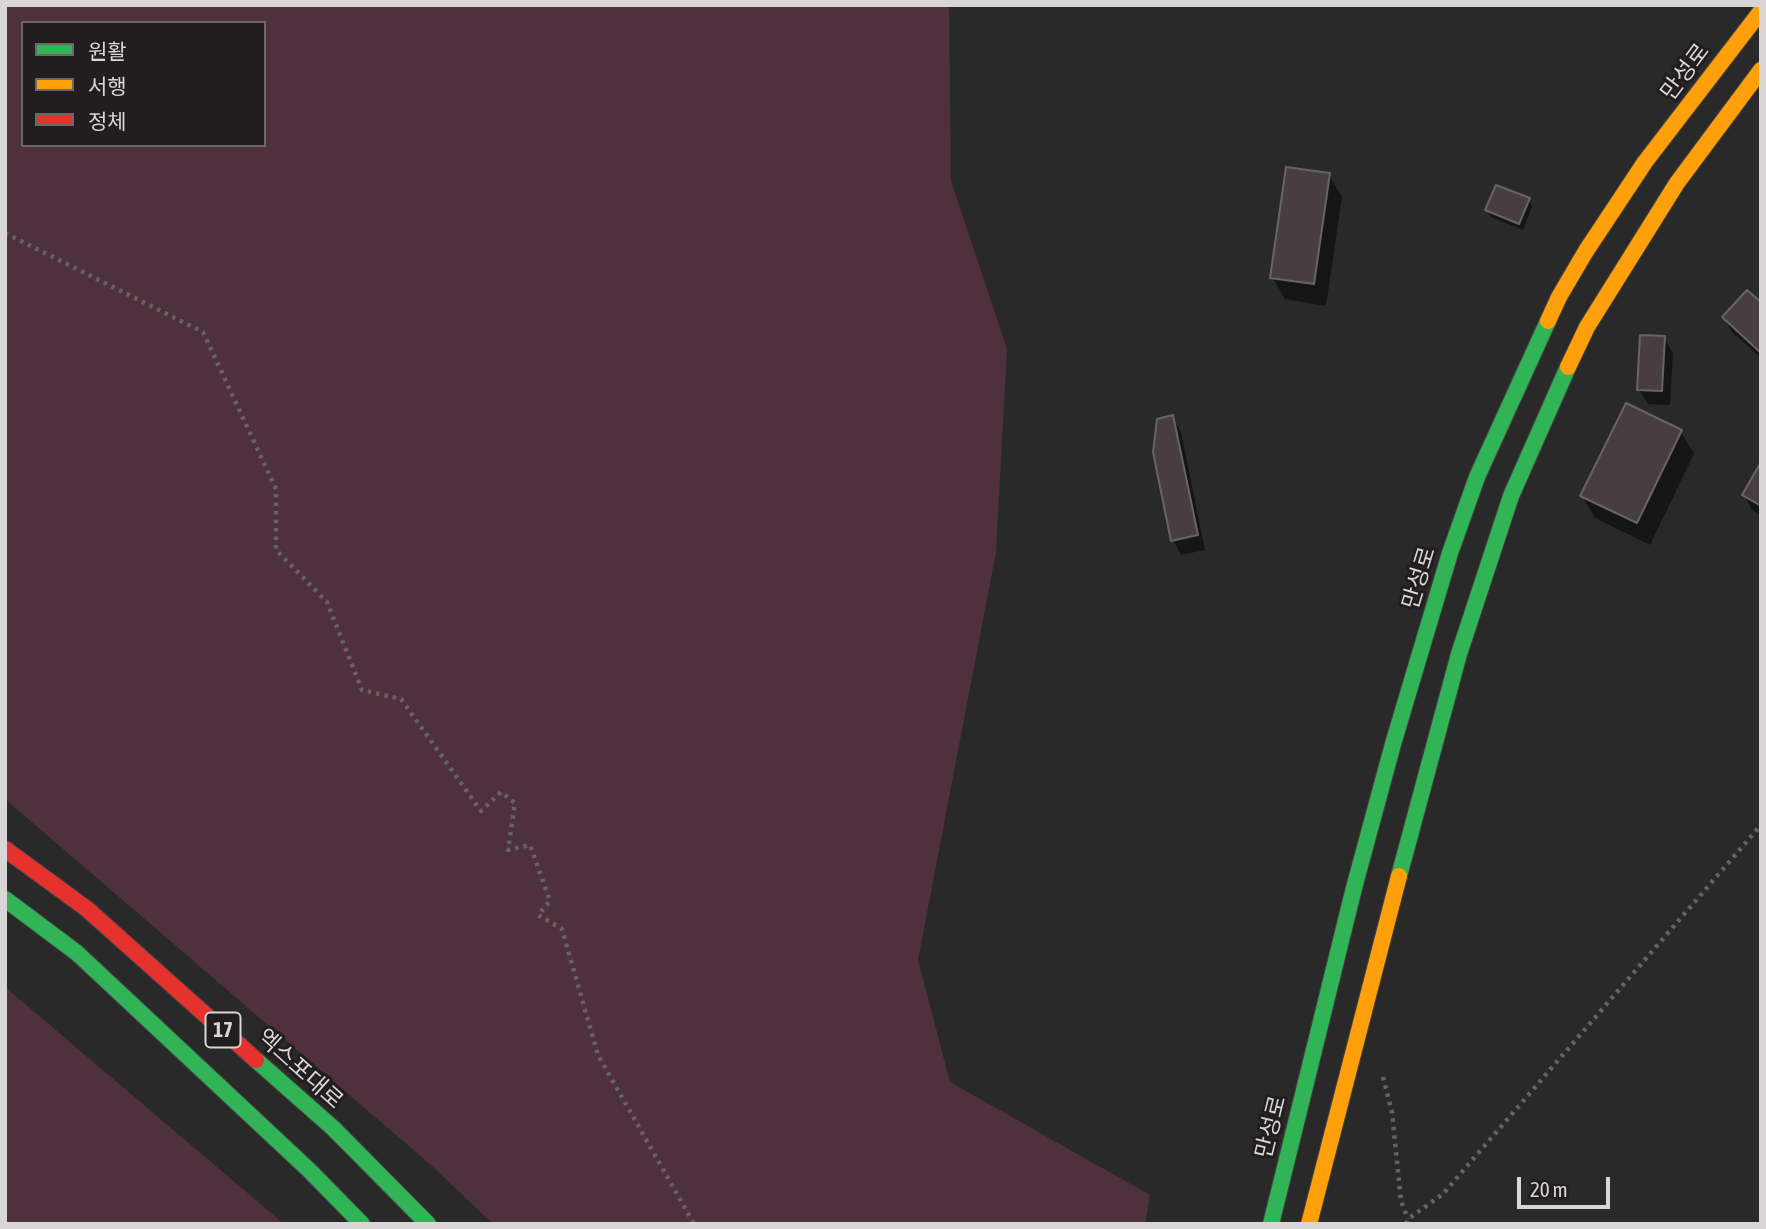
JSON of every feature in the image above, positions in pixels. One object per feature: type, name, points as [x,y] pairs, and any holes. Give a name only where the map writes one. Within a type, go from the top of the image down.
[{"type":"main road","name":"만성로","points":[[1271,1224],[1357,875],[1450,553],[1477,477],[1526,365],[1559,297],[1586,251],[1645,162],[1761,11]]},
{"type":"main road","points":[[1309,1224],[1459,654],[1511,496],[1548,408],[1587,327],[1677,183],[1761,70]]},
{"type":"main road","name":"엑스포대로","points":[[5,849],[97,918],[333,1128],[428,1224]]},
{"type":"main road","name":"17","points":[[5,899],[77,953],[310,1171],[362,1224]]},
{"type":"path","points":[[5,233],[203,332],[276,489],[276,550],[327,602],[362,690],[401,699],[481,811],[501,792],[515,803],[508,850],[530,845],[550,901],[538,915],[562,929],[598,1055],[694,1224]]},
{"type":"path","points":[[1380,1071],[1392,1112],[1401,1200],[1407,1222],[1443,1194],[1761,825]]},
{"type":"shaded area","points":[[5,5],[949,5],[951,181],[1007,349],[996,552],[918,960],[950,1082],[1150,1195],[1145,1224],[493,1224],[432,1166],[5,799]]},
{"type":"shaded area","points":[[5,987],[284,1224],[5,1224]]},
{"type":"building","points":[[1286,167],[1330,173],[1314,284],[1270,278]]},
{"type":"building","points":[[1496,185],[1530,198],[1519,224],[1485,210]]},
{"type":"building","points":[[1747,290],[1761,302],[1761,353],[1722,317]]},
{"type":"building","points":[[1640,335],[1665,336],[1662,391],[1637,390]]},
{"type":"building","points":[[1626,403],[1682,430],[1637,523],[1580,496]]},
{"type":"building","points":[[1173,415],[1198,535],[1171,541],[1153,452],[1157,419]]},
{"type":"building","points":[[1761,462],[1761,506],[1742,495]]},
{"type":"traffic: fast","points":[[1271,1224],[1354,888],[1393,744],[1450,553],[1477,477],[1548,321]]},
{"type":"traffic: fast","points":[[1399,876],[1459,654],[1511,496],[1568,367]]},
{"type":"traffic: fast","points":[[5,899],[77,953],[310,1171],[362,1224]]},
{"type":"traffic: fast","points":[[256,1060],[333,1128],[428,1224]]},
{"type":"traffic: slow","points":[[1548,321],[1586,251],[1645,162],[1761,11]]},
{"type":"traffic: slow","points":[[1568,367],[1587,327],[1677,183],[1761,70]]},
{"type":"traffic: slow","points":[[1309,1224],[1399,876]]},
{"type":"traffic: jam","points":[[5,849],[87,909],[256,1060]]}]
